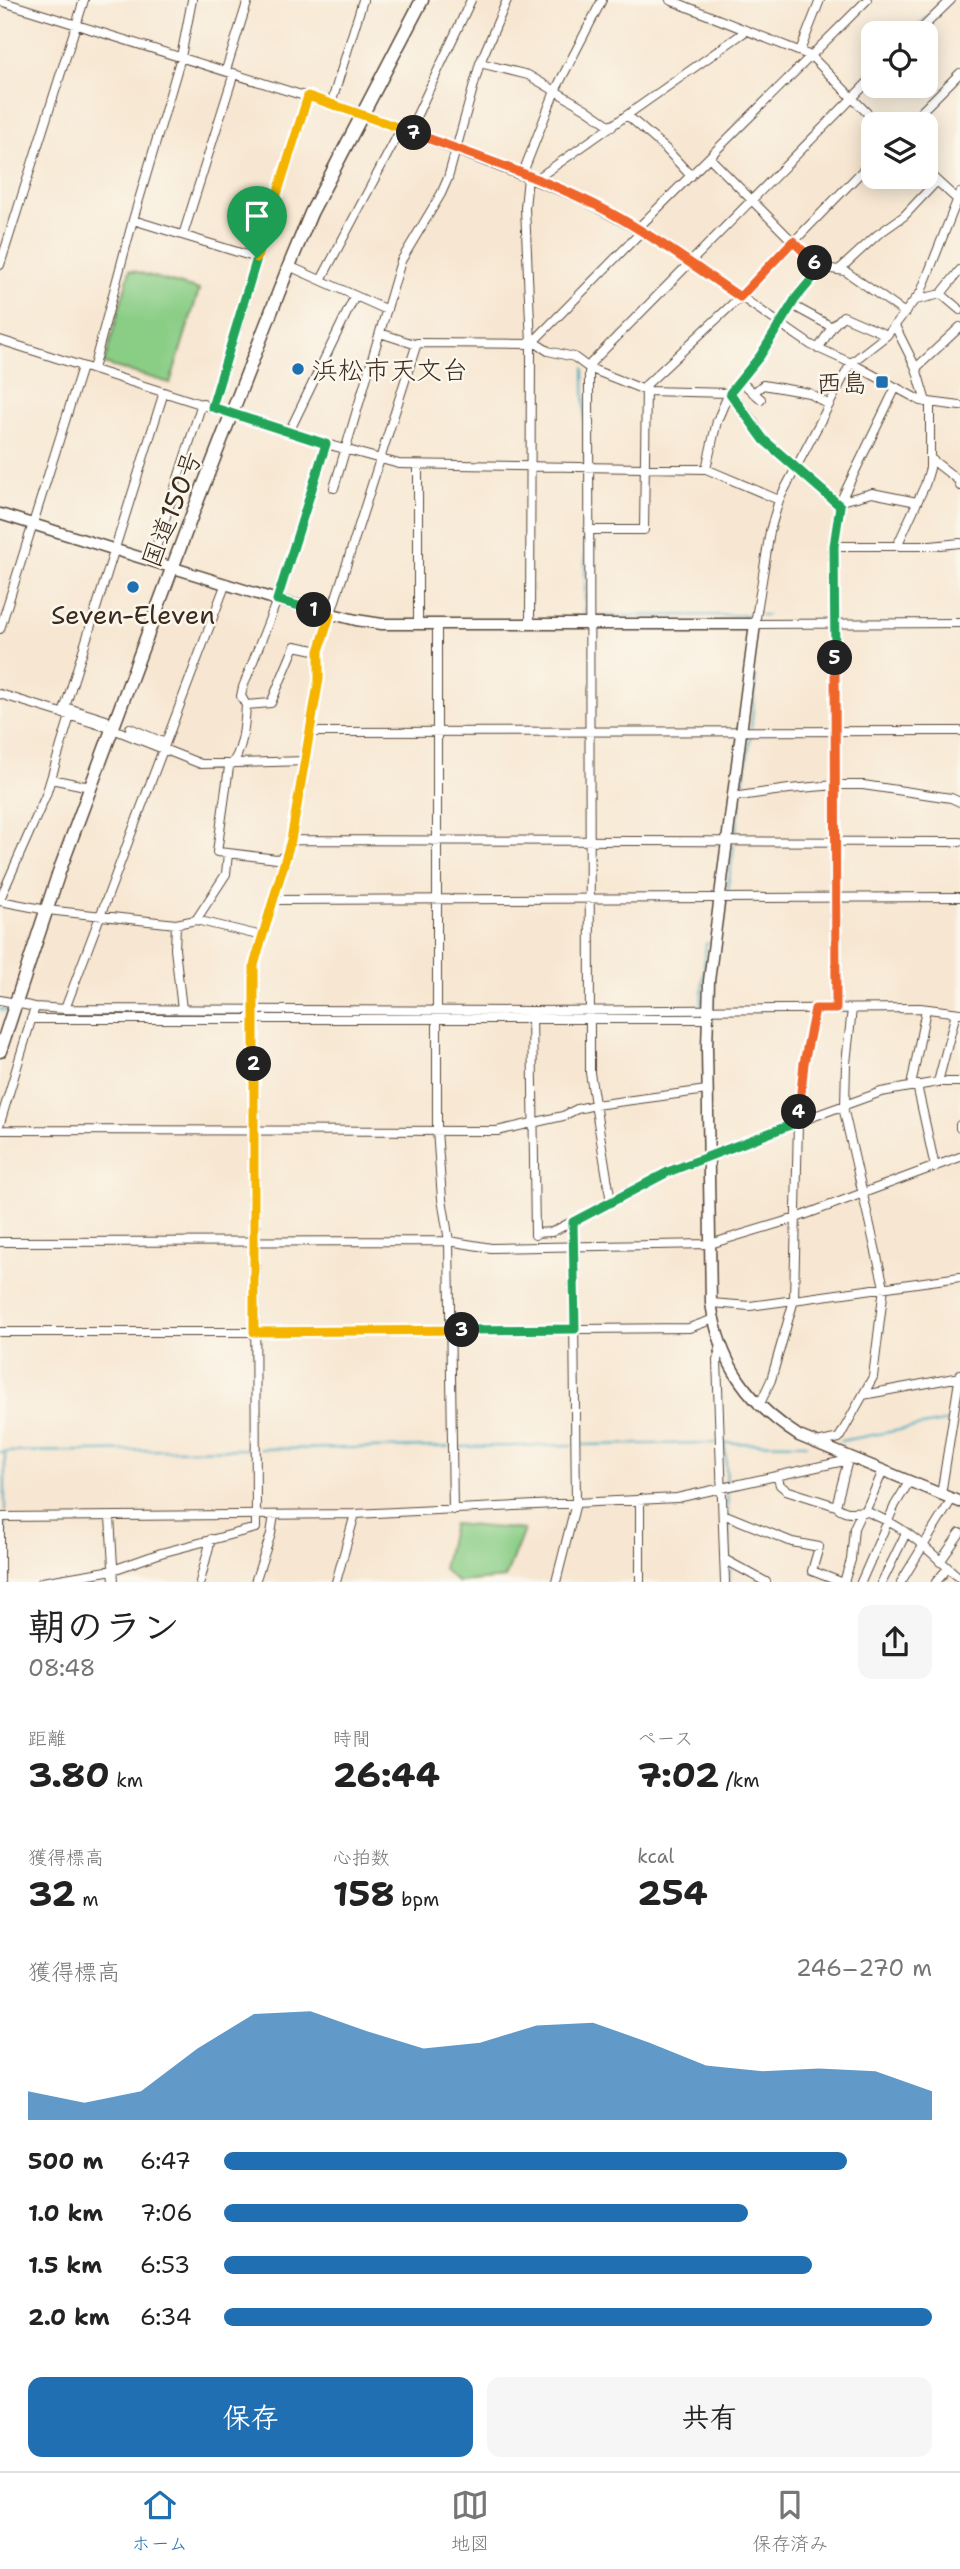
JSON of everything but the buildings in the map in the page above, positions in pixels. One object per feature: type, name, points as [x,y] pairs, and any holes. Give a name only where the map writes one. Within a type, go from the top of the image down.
[{"type":"highway","name":"国道150号","points":[[0,1051],[110,724],[289,266],[311,213],[422,0]]},
{"type":"main road","points":[[0,514],[277,600],[330,615],[382,624],[755,624],[726,841],[707,1014],[711,1303],[714,1319],[721,1345],[738,1378],[759,1406],[789,1429],[851,1460],[951,1498]]},
{"type":"street","points":[[0,265],[84,0]]},
{"type":"street","points":[[93,369],[181,57],[192,0]]},
{"type":"street","points":[[183,235],[230,72],[247,0]]},
{"type":"street","points":[[331,104],[363,0]]},
{"type":"street","points":[[321,281],[405,130],[471,0]]},
{"type":"street","points":[[334,488],[401,261],[441,194],[480,63],[507,0]]},
{"type":"street","points":[[530,624],[531,344],[525,208],[528,177],[555,91],[603,0]]},
{"type":"street","points":[[670,0],[811,57],[866,112]]},
{"type":"street","points":[[693,9],[697,0]]},
{"type":"street","points":[[800,51],[820,0]]},
{"type":"street","points":[[531,344],[691,176],[867,0]]},
{"type":"street","points":[[929,21],[950,0]]},
{"type":"street","points":[[0,1],[362,114],[598,206],[640,230],[818,349],[928,402],[960,406]]},
{"type":"street","points":[[528,177],[612,127],[746,30]]},
{"type":"street","points":[[480,63],[528,75],[586,108],[612,127]]},
{"type":"street","points":[[921,112],[960,73]]},
{"type":"street","points":[[611,1202],[590,1073],[587,624],[589,368],[861,87]]},
{"type":"street","points":[[212,407],[308,96]]},
{"type":"street","points":[[626,115],[666,149],[691,176]]},
{"type":"street","points":[[710,158],[822,267],[840,269],[905,313]]},
{"type":"street","points":[[588,530],[644,530],[646,385],[740,297],[861,172]]},
{"type":"street","points":[[938,183],[959,199],[925,283],[916,300],[887,335],[851,363],[796,465],[779,500],[770,531],[755,624],[960,623]]},
{"type":"street","points":[[840,269],[877,235],[904,216],[929,189]]},
{"type":"street","points":[[133,220],[257,258]]},
{"type":"street","points":[[289,266],[387,310]]},
{"type":"street","points":[[706,469],[716,421],[730,393],[822,267]]},
{"type":"street","points":[[916,300],[941,294],[960,270]]},
{"type":"street","points":[[941,294],[960,310]]},
{"type":"street","points":[[289,432],[355,296]]},
{"type":"street","points":[[792,305],[832,327]]},
{"type":"street","points":[[818,349],[832,327],[843,316],[887,335]]},
{"type":"street","points":[[895,326],[916,368],[928,402],[931,459],[925,485],[897,546]]},
{"type":"street","points":[[916,368],[960,327]]},
{"type":"street","points":[[380,334],[417,345],[531,344],[574,357],[589,368],[647,391],[730,393]]},
{"type":"street","points":[[0,340],[326,444],[399,464],[706,469],[779,500]]},
{"type":"street","points":[[41,1582],[113,1570],[211,1539],[256,1528],[254,965],[291,840],[319,679],[319,651],[417,345]]},
{"type":"street","points":[[0,629],[82,367]]},
{"type":"street","points":[[740,381],[761,399]]},
{"type":"street","points":[[753,393],[763,385],[810,393],[829,405]]},
{"type":"street","points":[[836,1009],[837,731],[834,546],[841,503],[895,387]]},
{"type":"street","points":[[164,392],[66,713],[51,779],[0,900],[47,909],[176,924],[197,920],[262,936]]},
{"type":"street","points":[[730,393],[764,440],[841,503]]},
{"type":"street","points":[[152,560],[202,403]]},
{"type":"street","points":[[286,856],[277,859],[216,852],[229,767],[233,764],[241,739],[246,705],[240,696],[277,600],[326,444]]},
{"type":"street","points":[[931,459],[959,481]]},
{"type":"street","points":[[418,464],[418,624]]},
{"type":"street","points":[[841,503],[872,493],[917,502]]},
{"type":"street","points":[[834,546],[960,543]]},
{"type":"street","points":[[65,1009],[226,583]]},
{"type":"street","points":[[437,624],[437,1130],[449,1241],[453,1510]]},
{"type":"street","points":[[246,705],[271,703],[295,646],[319,651]]},
{"type":"street","points":[[0,694],[110,724],[164,746]]},
{"type":"street","points":[[130,728],[201,764],[306,761]]},
{"type":"street","points":[[310,732],[960,731]]},
{"type":"street","points":[[51,779],[90,787]]},
{"type":"street","points":[[732,797],[789,789],[863,785],[954,798],[960,802]]},
{"type":"street","points":[[291,840],[960,842]]},
{"type":"street","points":[[197,920],[226,874],[228,853]]},
{"type":"street","points":[[274,900],[960,897]]},
{"type":"street","points":[[176,924],[182,1009]]},
{"type":"street","points":[[0,1000],[35,1007],[65,1009],[182,1009],[254,1015]]},
{"type":"street","points":[[0,1123],[35,1007]]},
{"type":"street","points":[[759,1406],[771,1380],[794,1300],[798,1122],[804,1063],[815,1009]]},
{"type":"street","points":[[31,1019],[254,1015],[707,1014],[815,1009],[926,1009],[958,1013],[938,1082]]},
{"type":"street","points":[[819,1444],[839,1438],[873,1377],[884,1287],[844,1107],[852,1009]]},
{"type":"street","points":[[926,1009],[914,1086],[935,1167]]},
{"type":"street","points":[[532,1015],[535,1246]]},
{"type":"street","points":[[535,1233],[552,1232],[668,1172],[881,1092],[938,1082],[960,1082]]},
{"type":"street","points":[[0,1130],[497,1131],[563,1116],[576,1109],[595,1105],[707,1090]]},
{"type":"street","points":[[0,1242],[449,1241],[491,1248],[710,1244],[796,1218],[960,1157]]},
{"type":"street","points":[[556,1582],[576,1503],[573,1222]]},
{"type":"street","points":[[711,1303],[750,1306],[960,1276]]},
{"type":"street","points":[[0,1332],[689,1328],[714,1319]]},
{"type":"street","points":[[721,1345],[717,1360],[726,1487],[723,1514],[725,1582]]},
{"type":"street","points":[[863,1395],[960,1376],[950,1440],[951,1498],[901,1582]]},
{"type":"street","points":[[950,1440],[960,1442]]},
{"type":"street","points":[[0,1582],[0,1518],[355,1514],[677,1499],[851,1460]]},
{"type":"street","points":[[836,1506],[851,1460]]},
{"type":"street","points":[[723,1514],[792,1542],[819,1547],[812,1571],[842,1582],[851,1560],[853,1528],[883,1471]]},
{"type":"street","points":[[777,1476],[780,1485],[786,1490],[855,1514],[863,1512],[888,1521],[959,1576]]},
{"type":"street","points":[[862,1582],[888,1521],[909,1482]]},
{"type":"street","points":[[640,1499],[640,1582]]},
{"type":"street","points":[[337,1582],[355,1514]]},
{"type":"street","points":[[255,1582],[271,1534],[274,1515]]},
{"type":"street","points":[[110,1517],[114,1582]]},
{"type":"street","points":[[882,1582],[906,1533]]},
{"type":"street","points":[[936,1582],[960,1533]]},
{"type":"street","points":[[200,1582],[211,1539]]},
{"type":"street","points":[[724,1559],[766,1582]]},
{"type":"green space","points":[[130,270],[199,290],[170,383],[104,364]]},
{"type":"green space","points":[[453,1524],[524,1530],[505,1578],[457,1582],[443,1569]]},
{"type":"waterway","points":[[923,21],[944,0]]},
{"type":"waterway","points":[[584,368],[585,464]]},
{"type":"waterway","points":[[585,469],[585,527]]},
{"type":"waterway","points":[[585,532],[587,616]]},
{"type":"waterway","points":[[593,616],[751,615]]},
{"type":"waterway","points":[[761,615],[768,615]]},
{"type":"waterway","points":[[751,728],[756,677]]},
{"type":"waterway","points":[[742,791],[751,734]]},
{"type":"waterway","points":[[735,839],[741,800]]},
{"type":"waterway","points":[[727,895],[734,845]]},
{"type":"waterway","points":[[721,926],[726,900]]},
{"type":"waterway","points":[[701,1006],[706,943],[708,944]]},
{"type":"waterway","points":[[0,1009],[8,1011]]},
{"type":"waterway","points":[[840,1441],[949,1421]]},
{"type":"waterway","points":[[578,1445],[716,1443]]},
{"type":"waterway","points":[[722,1443],[807,1444]]},
{"type":"waterway","points":[[456,1447],[573,1445]]},
{"type":"waterway","points":[[725,1445],[727,1485]]},
{"type":"waterway","points":[[260,1449],[450,1447]]},
{"type":"waterway","points":[[0,1452],[251,1449]]},
{"type":"waterway","points":[[5,1453],[5,1511]]},
{"type":"waterway","points":[[727,1490],[728,1513]]},
{"type":"waterway","points":[[728,1522],[730,1558]]},
{"type":"waterway","points":[[5,1523],[5,1582]]},
{"type":"waterway","points":[[730,1567],[730,1582]]},
{"type":"place","name":"浜松市天文台","points":[[298,369]]},
{"type":"place","name":"西島","points":[[882,382]]},
{"type":"place","name":"Seven-Eleven","points":[[133,587]]},
{"type":"route","points":[[308,96],[535,180],[607,211],[664,244],[740,297],[793,241],[818,267],[822,267],[796,298],[760,356],[730,393],[764,440],[796,465],[840,506],[834,546],[837,731],[836,1009],[815,1009],[804,1063],[798,1122],[668,1172],[573,1222],[575,1329],[254,1332],[254,965],[291,840],[319,679],[319,651],[330,615],[277,600],[326,444],[212,407],[257,258],[308,96]]}]
